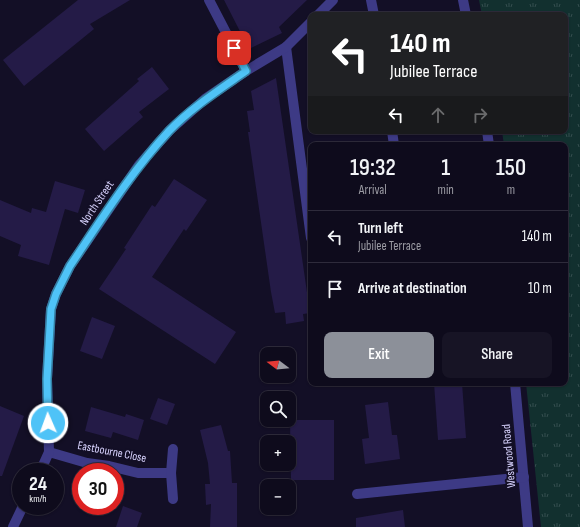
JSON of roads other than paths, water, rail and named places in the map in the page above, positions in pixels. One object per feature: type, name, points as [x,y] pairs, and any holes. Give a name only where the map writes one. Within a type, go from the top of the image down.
[{"type":"street","points":[[209,0],[246,71]]},
{"type":"street","points":[[371,0],[373,12]]},
{"type":"street","points":[[463,0],[465,12]]},
{"type":"street","points":[[320,12],[327,2]]},
{"type":"street","name":"North Street","points":[[44,463],[50,452],[47,379],[51,309],[62,281],[70,266],[139,165],[170,130],[205,99],[246,71],[286,47],[308,25]]},
{"type":"street","points":[[286,47],[308,215]]},
{"type":"street","name":"Westwood Road","points":[[515,386],[528,527]]},
{"type":"street","points":[[173,449],[171,473],[173,499]]},
{"type":"street","name":"Eastbourne Close","points":[[50,452],[87,463],[109,466],[138,473],[171,473]]},
{"type":"street","points":[[356,494],[524,477]]},
{"type":"street","points":[[13,527],[19,515]]}]
